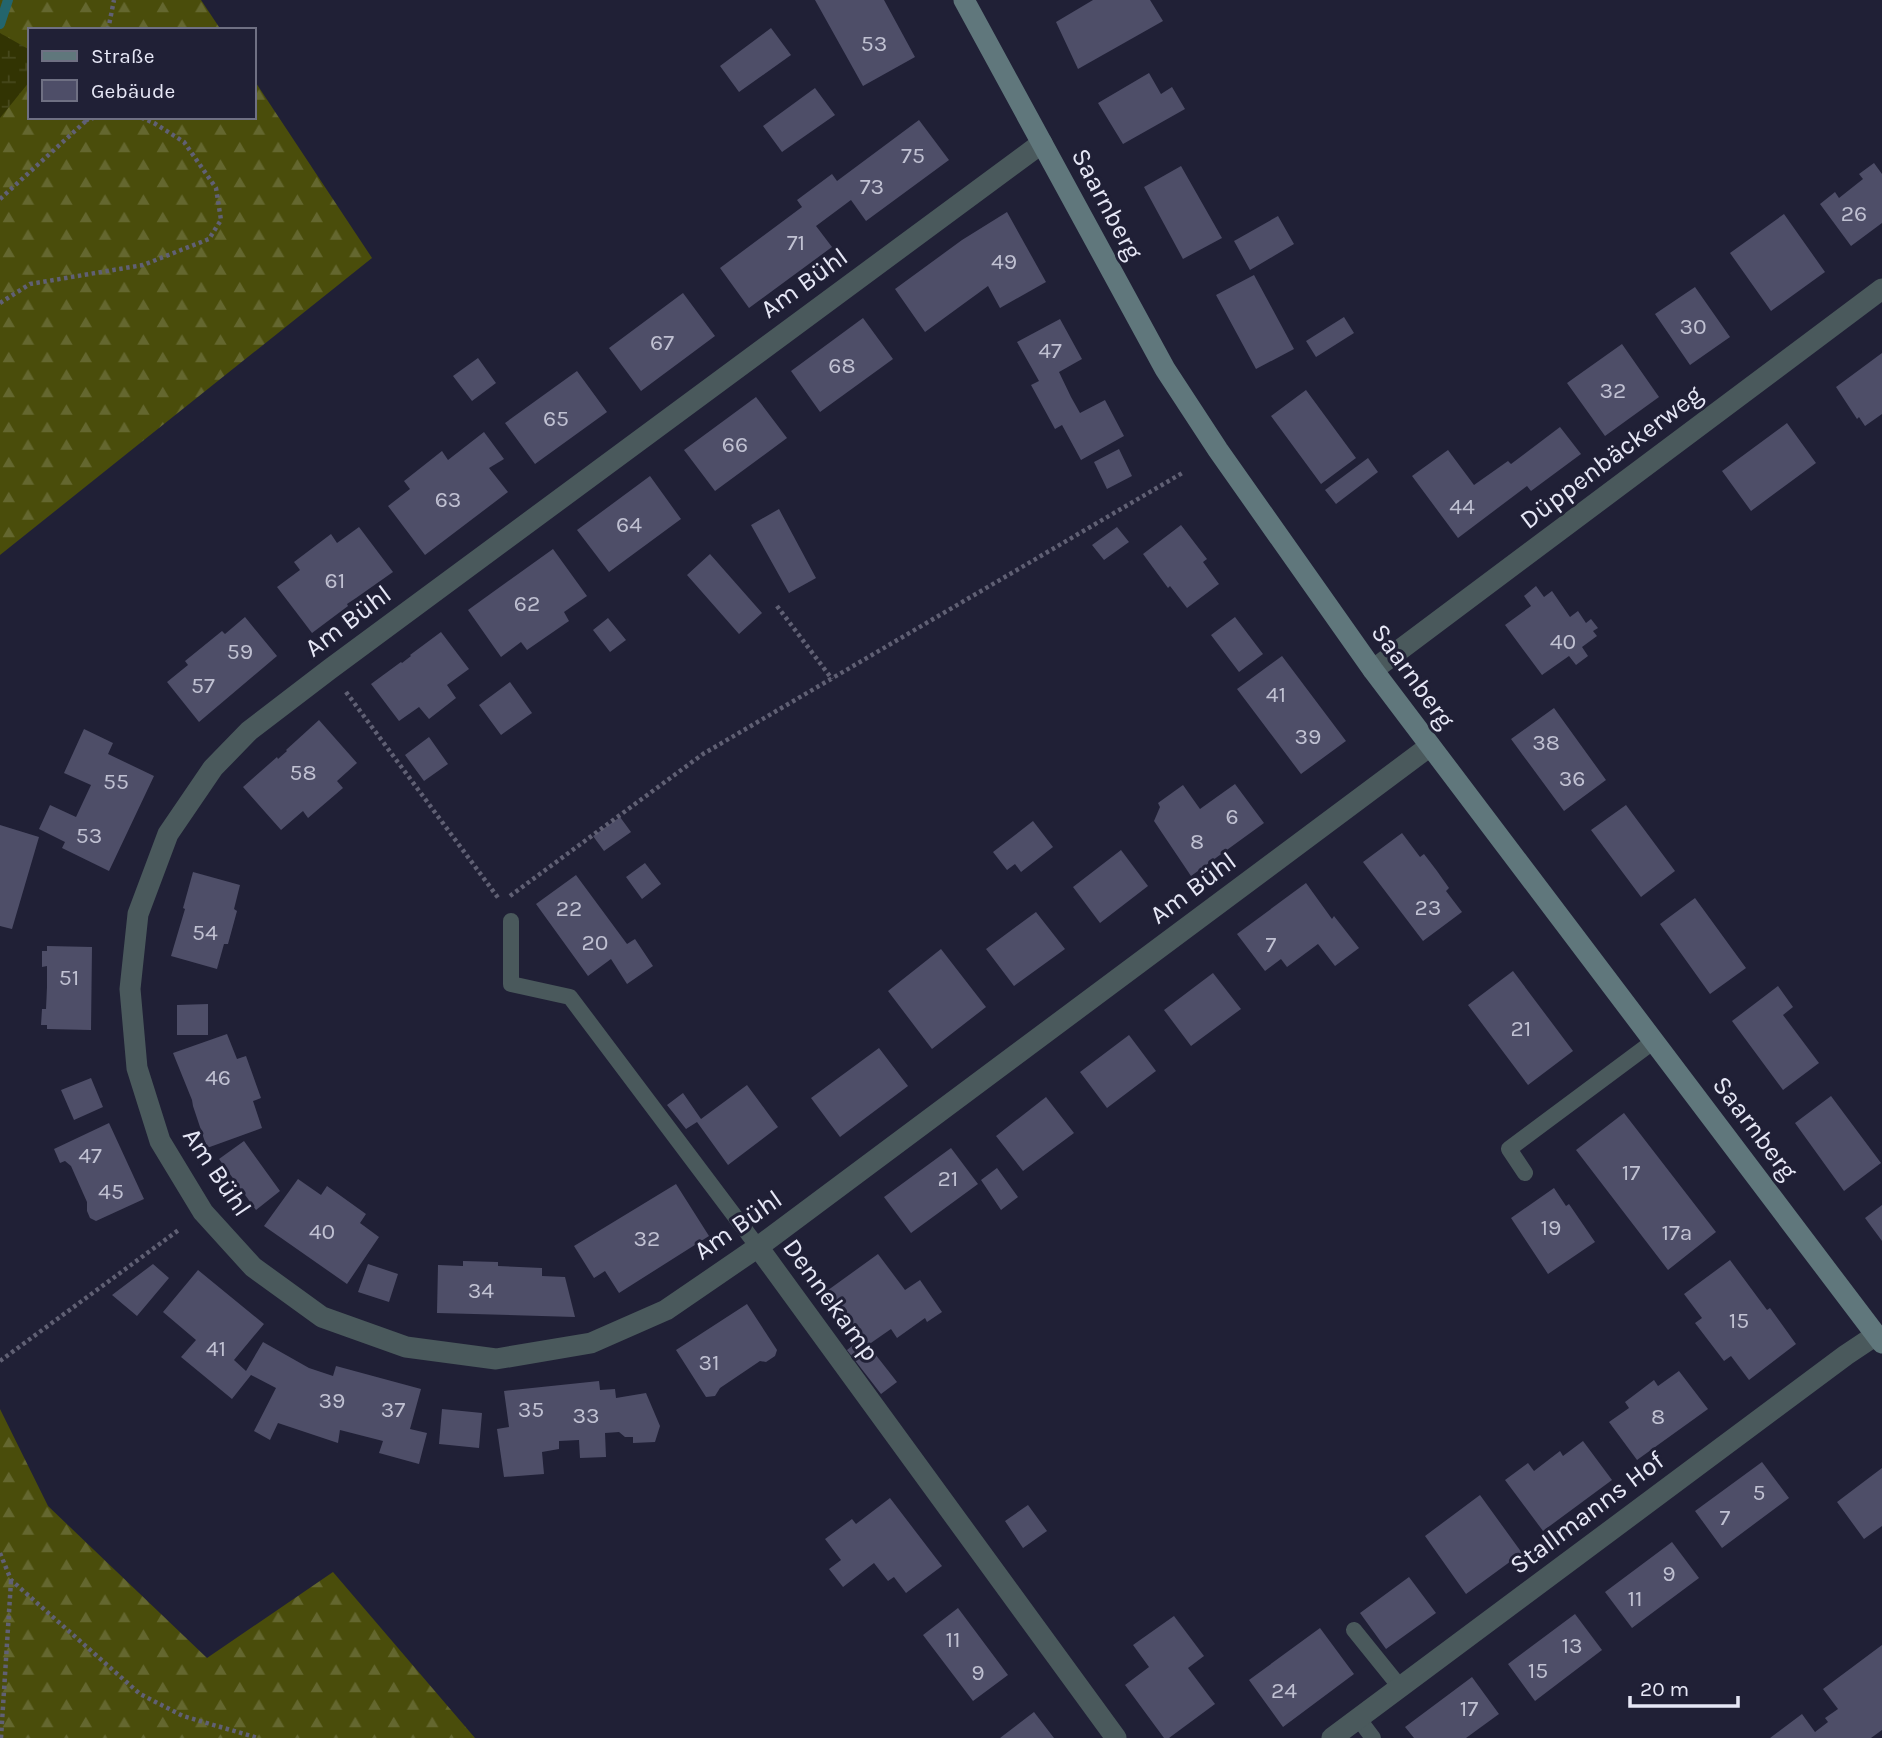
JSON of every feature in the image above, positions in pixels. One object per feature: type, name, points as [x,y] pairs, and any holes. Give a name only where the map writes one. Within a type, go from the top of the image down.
[{"type":"street","name":"Saarnberg","points":[[964,0],[1165,369],[1218,450],[1373,670],[1879,1339]]},
{"type":"street","name":"Am Bühl","points":[[1042,143],[330,669],[249,731],[213,768],[168,834],[138,914],[130,989],[137,1068],[160,1141],[203,1212],[253,1267],[322,1317],[407,1347],[496,1359],[590,1343],[666,1310],[758,1247],[1430,746]]},
{"type":"street","name":"Düppenbäckerweg","points":[[1373,670],[1882,289]]},
{"type":"street","name":"Dennekamp","points":[[758,1247],[1116,1738]]},
{"type":"street","name":"Stallmanns Hof","points":[[1332,1738],[1835,1363],[1879,1339]]},
{"type":"lane","name":"Dennekamp","points":[[511,921],[511,984],[570,997],[758,1247]]},
{"type":"lane","points":[[1525,1173],[1509,1149],[1654,1041]]},
{"type":"lane","points":[[1354,1630],[1400,1687]]},
{"type":"lane","points":[[1358,1717],[1374,1738]]},
{"type":"path","points":[[108,28],[114,0]]},
{"type":"path","points":[[0,199],[88,119]]},
{"type":"path","points":[[0,303],[30,284],[143,265],[209,240],[221,220],[216,188],[184,142],[145,119]]},
{"type":"path","points":[[330,669],[501,902],[703,754],[1184,472]]},
{"type":"path","points":[[777,606],[832,678]]},
{"type":"path","points":[[0,1361],[203,1212]]},
{"type":"path","points":[[0,1553],[11,1580],[1,1738]]},
{"type":"path","points":[[11,1580],[140,1694],[183,1716],[258,1738]]},
{"type":"green space","points":[[0,0],[201,0],[220,28],[28,28],[28,119],[256,119],[256,83],[372,258],[0,555]]},
{"type":"green space","points":[[0,33],[28,49],[28,83],[0,118]]},
{"type":"green space","points":[[0,1409],[48,1506],[207,1658],[333,1572],[475,1738],[0,1738]]},
{"type":"building","points":[[815,0],[884,0],[915,57],[863,86]]},
{"type":"building","points":[[1093,0],[1150,0],[1163,21],[1078,69],[1056,22]]},
{"type":"building","points":[[771,28],[791,55],[739,92],[720,66]]},
{"type":"building","points":[[1149,73],[1161,94],[1172,87],[1185,109],[1123,144],[1098,103]]},
{"type":"building","points":[[815,88],[835,115],[782,152],[763,126]]},
{"type":"building","points":[[919,120],[949,160],[866,221],[851,200],[816,226],[832,247],[749,308],[720,268],[802,207],[797,200],[832,174],[837,181]]},
{"type":"building","points":[[1874,163],[1882,174],[1882,223],[1851,246],[1820,204],[1835,192],[1839,198],[1863,179],[1859,174]]},
{"type":"building","points":[[1181,166],[1222,238],[1183,259],[1144,187]]},
{"type":"building","points":[[1007,212],[1046,282],[1000,308],[988,286],[925,332],[895,289],[962,240]]},
{"type":"building","points":[[1784,214],[1825,272],[1771,311],[1730,253]]},
{"type":"building","points":[[1278,216],[1294,244],[1250,270],[1234,241]]},
{"type":"building","points":[[1254,275],[1294,349],[1256,369],[1216,295]]},
{"type":"building","points":[[1695,287],[1730,337],[1690,365],[1655,314]]},
{"type":"building","points":[[683,293],[715,336],[641,391],[609,348]]},
{"type":"building","points":[[1344,317],[1354,333],[1316,357],[1306,341]]},
{"type":"building","points":[[863,318],[893,359],[820,412],[791,371]]},
{"type":"building","points":[[1060,319],[1082,359],[1059,372],[1071,397],[1080,413],[1105,400],[1124,436],[1081,460],[1062,425],[1055,429],[1031,385],[1039,381],[1017,342]]},
{"type":"building","points":[[1622,344],[1659,397],[1605,436],[1567,383]]},
{"type":"building","points":[[1882,353],[1882,414],[1865,426],[1859,417],[1857,419],[1836,387]]},
{"type":"building","points":[[478,358],[496,383],[472,401],[453,376]]},
{"type":"building","points":[[577,371],[607,412],[535,464],[505,423]]},
{"type":"building","points":[[1306,390],[1356,458],[1321,484],[1271,416]]},
{"type":"building","points":[[756,397],[787,438],[715,491],[684,450]]},
{"type":"building","points":[[1787,423],[1816,463],[1751,511],[1722,471]]},
{"type":"building","points":[[1560,427],[1581,454],[1531,491],[1527,486],[1458,538],[1412,476],[1448,450],[1474,485],[1508,461],[1511,464]]},
{"type":"building","points":[[484,432],[504,459],[489,468],[508,492],[425,555],[388,506],[410,489],[404,481],[442,451],[448,460]]},
{"type":"building","points":[[1119,449],[1132,476],[1107,489],[1094,462]]},
{"type":"building","points":[[1368,458],[1378,472],[1336,504],[1325,490]]},
{"type":"building","points":[[650,476],[681,519],[609,572],[577,530]]},
{"type":"building","points":[[779,509],[816,578],[789,593],[751,525]]},
{"type":"building","points":[[1181,525],[1207,559],[1203,562],[1219,584],[1187,608],[1143,554]]},
{"type":"building","points":[[359,527],[393,572],[347,604],[348,606],[312,633],[277,587],[300,570],[294,562],[331,534],[337,543]]},
{"type":"building","points":[[1117,527],[1129,542],[1104,560],[1092,545]]},
{"type":"building","points":[[553,549],[587,596],[564,612],[569,621],[527,650],[521,642],[501,657],[468,610]]},
{"type":"building","points":[[710,554],[762,613],[739,634],[687,575]]},
{"type":"building","points":[[1536,586],[1544,597],[1552,591],[1570,617],[1578,611],[1586,623],[1591,619],[1598,628],[1593,631],[1597,636],[1582,647],[1588,656],[1576,665],[1569,656],[1542,675],[1505,625],[1531,606],[1524,596]]},
{"type":"building","points":[[245,617],[277,656],[199,722],[167,682],[188,665],[185,661],[222,631],[225,634]]},
{"type":"building","points":[[1235,617],[1263,654],[1239,672],[1211,635]]},
{"type":"building","points":[[608,618],[626,640],[610,652],[593,630]]},
{"type":"building","points":[[441,632],[469,669],[447,685],[456,698],[429,719],[419,707],[399,721],[371,684]]},
{"type":"building","points":[[1282,656],[1346,741],[1301,774],[1237,689]]},
{"type":"building","points":[[510,682],[532,713],[501,735],[479,705]]},
{"type":"building","points":[[1554,708],[1606,780],[1564,811],[1511,739]]},
{"type":"building","points":[[319,720],[357,763],[337,781],[343,788],[308,818],[303,811],[281,830],[243,787],[277,757],[278,759]]},
{"type":"building","points":[[84,729],[113,743],[108,754],[154,776],[109,871],[62,848],[65,842],[39,829],[50,805],[76,817],[91,785],[64,773]]},
{"type":"building","points":[[429,737],[448,764],[424,781],[405,755]]},
{"type":"building","points":[[1235,784],[1264,823],[1191,876],[1154,821],[1160,807],[1158,803],[1183,785],[1200,809]]},
{"type":"building","points":[[1626,805],[1675,871],[1641,897],[1591,830]]},
{"type":"building","points":[[620,817],[631,832],[604,851],[593,836]]},
{"type":"building","points":[[1033,821],[1053,847],[1021,872],[1015,864],[1007,870],[993,852]]},
{"type":"building","points":[[0,825],[39,837],[12,929],[0,926]]},
{"type":"building","points":[[1402,833],[1420,857],[1424,854],[1437,871],[1449,888],[1446,891],[1462,912],[1423,941],[1363,862]]},
{"type":"building","points":[[1121,850],[1148,886],[1100,923],[1073,887]]},
{"type":"building","points":[[645,863],[661,884],[642,899],[626,877]]},
{"type":"building","points":[[193,872],[240,885],[234,909],[237,911],[228,944],[224,944],[217,969],[171,956]]},
{"type":"building","points":[[576,875],[627,944],[635,939],[653,966],[627,984],[611,959],[588,976],[536,904]]},
{"type":"building","points":[[1306,883],[1332,919],[1334,916],[1359,948],[1335,966],[1318,944],[1287,967],[1281,959],[1265,971],[1237,934]]},
{"type":"building","points":[[1695,898],[1746,968],[1710,994],[1660,924]]},
{"type":"building","points":[[1036,912],[1065,949],[1014,986],[986,949]]},
{"type":"building","points":[[47,946],[92,947],[91,1030],[47,1029],[47,1025],[41,1025],[42,1009],[46,1009],[47,987],[47,966],[42,967],[42,951],[47,951]]},
{"type":"building","points":[[941,949],[986,1007],[932,1049],[888,991]]},
{"type":"building","points":[[1513,971],[1573,1051],[1528,1085],[1468,1005]]},
{"type":"building","points":[[1213,973],[1241,1009],[1191,1046],[1164,1010]]},
{"type":"building","points":[[1778,986],[1793,1007],[1783,1015],[1819,1063],[1783,1090],[1732,1021]]},
{"type":"building","points":[[208,1004],[208,1035],[177,1035],[177,1005]]},
{"type":"building","points":[[227,1034],[237,1059],[246,1056],[261,1098],[253,1101],[262,1128],[207,1148],[173,1053]]},
{"type":"building","points":[[1129,1035],[1156,1071],[1107,1108],[1080,1072]]},
{"type":"building","points":[[879,1048],[908,1086],[840,1137],[811,1098]]},
{"type":"building","points":[[91,1078],[103,1107],[74,1120],[61,1090]]},
{"type":"building","points":[[747,1085],[778,1127],[728,1165],[697,1122],[686,1129],[667,1105],[683,1093],[701,1119]]},
{"type":"building","points":[[1831,1096],[1881,1163],[1844,1191],[1795,1123]]},
{"type":"building","points":[[1046,1097],[1074,1133],[1023,1171],[996,1136]]},
{"type":"building","points":[[1624,1113],[1716,1232],[1668,1270],[1576,1150]]},
{"type":"building","points":[[109,1123],[144,1199],[96,1221],[90,1218],[87,1202],[71,1166],[65,1161],[60,1163],[54,1149]]},
{"type":"building","points":[[244,1141],[280,1191],[256,1210],[219,1159]]},
{"type":"building","points":[[951,1148],[978,1184],[911,1233],[884,1197]]},
{"type":"building","points":[[997,1168],[1018,1197],[1001,1210],[981,1180]]},
{"type":"building","points":[[298,1179],[321,1195],[327,1186],[366,1214],[360,1223],[379,1237],[347,1284],[264,1226]]},
{"type":"building","points":[[676,1184],[709,1236],[619,1293],[605,1271],[594,1278],[574,1246]]},
{"type":"building","points":[[1554,1188],[1566,1206],[1569,1204],[1595,1242],[1548,1274],[1511,1218]]},
{"type":"building","points":[[1882,1205],[1882,1241],[1865,1218]]},
{"type":"building","points":[[878,1254],[905,1290],[920,1280],[942,1312],[927,1322],[925,1318],[897,1338],[891,1329],[868,1345],[897,1382],[881,1394],[847,1350],[862,1338],[857,1332],[854,1334],[824,1293]]},
{"type":"building","points":[[1730,1260],[1796,1344],[1749,1380],[1731,1356],[1724,1361],[1695,1323],[1702,1318],[1684,1294]]},
{"type":"building","points":[[463,1261],[542,1268],[542,1276],[565,1277],[575,1317],[437,1313],[438,1265],[463,1266]]},
{"type":"building","points":[[153,1264],[169,1278],[137,1316],[112,1295]]},
{"type":"building","points":[[368,1264],[398,1274],[389,1302],[358,1292]]},
{"type":"building","points":[[198,1270],[264,1324],[234,1360],[246,1371],[263,1342],[309,1368],[333,1376],[336,1366],[421,1389],[410,1429],[427,1433],[419,1464],[379,1453],[383,1441],[340,1430],[338,1443],[278,1423],[270,1440],[254,1431],[276,1388],[251,1375],[232,1399],[181,1357],[196,1340],[163,1312]]},
{"type":"building","points":[[747,1304],[777,1350],[775,1356],[766,1362],[760,1361],[720,1388],[715,1396],[706,1397],[676,1350]]},
{"type":"building","points":[[1679,1371],[1708,1409],[1637,1460],[1609,1422],[1629,1408],[1625,1402],[1654,1380],[1658,1386]]},
{"type":"building","points":[[599,1381],[600,1390],[615,1389],[616,1398],[646,1393],[660,1426],[655,1442],[633,1443],[633,1437],[625,1437],[619,1432],[605,1433],[606,1457],[580,1458],[579,1440],[559,1441],[559,1449],[542,1452],[544,1474],[504,1477],[497,1429],[509,1427],[504,1391]]},
{"type":"building","points":[[442,1409],[482,1413],[479,1448],[439,1444]]},
{"type":"building","points":[[1583,1441],[1612,1480],[1543,1531],[1505,1480],[1528,1463],[1534,1471],[1560,1451],[1563,1456]]},
{"type":"building","points":[[1762,1462],[1789,1498],[1722,1548],[1695,1511]]},
{"type":"building","points":[[1882,1468],[1882,1526],[1864,1539],[1837,1502]]},
{"type":"building","points":[[1480,1495],[1522,1553],[1466,1594],[1425,1536]]},
{"type":"building","points":[[890,1498],[942,1566],[906,1593],[894,1577],[888,1581],[874,1563],[843,1587],[829,1569],[841,1560],[825,1539],[852,1519],[856,1524]]},
{"type":"building","points":[[1028,1505],[1047,1531],[1023,1548],[1005,1521]]},
{"type":"building","points":[[1672,1542],[1699,1578],[1632,1628],[1605,1592]]},
{"type":"building","points":[[1409,1577],[1436,1613],[1386,1649],[1360,1613]]},
{"type":"building","points":[[958,1608],[1008,1675],[973,1701],[923,1635]]},
{"type":"building","points":[[1575,1614],[1602,1650],[1535,1701],[1508,1664]]},
{"type":"building","points":[[1174,1616],[1204,1656],[1188,1668],[1215,1704],[1169,1738],[1164,1738],[1125,1685],[1149,1667],[1133,1645]]},
{"type":"building","points":[[1320,1628],[1354,1674],[1283,1727],[1249,1680]]},
{"type":"building","points":[[1882,1645],[1882,1730],[1871,1738],[1770,1738],[1802,1714],[1815,1732],[1828,1722],[1825,1718],[1838,1709],[1823,1689]]},
{"type":"building","points":[[1472,1677],[1499,1714],[1466,1738],[1414,1738],[1405,1727]]},
{"type":"building","points":[[1034,1712],[1054,1738],[1000,1738]]},
{"type":"waterway","points":[[0,24],[8,0]]}]
